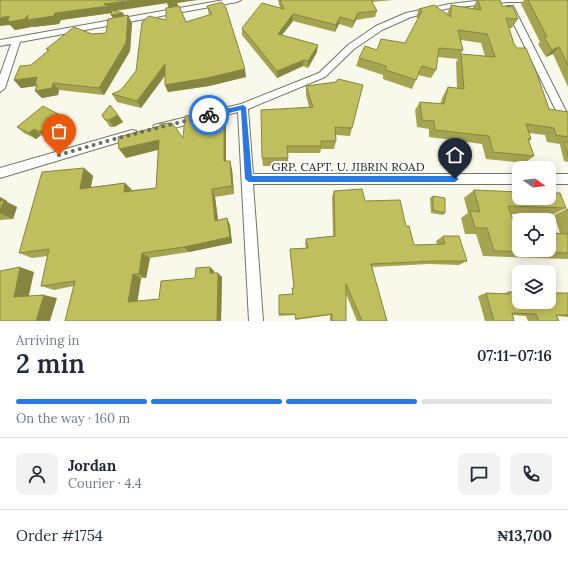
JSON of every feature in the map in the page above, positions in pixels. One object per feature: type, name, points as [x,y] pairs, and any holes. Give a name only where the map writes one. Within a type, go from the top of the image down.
[{"type":"street","points":[[0,43],[237,0]]},
{"type":"street","points":[[507,0],[568,125]]},
{"type":"street","points":[[0,173],[144,131],[243,107],[322,75],[357,44],[379,28],[409,15],[450,6],[507,0],[568,0]]},
{"type":"street","points":[[0,88],[17,39]]},
{"type":"street","points":[[243,107],[249,179],[256,321]]},
{"type":"street","points":[[556,179],[568,178]]},
{"type":"street","name":"GRP. CAPT. U. JIBRIN ROAD","points":[[249,179],[512,179]]},
{"type":"building","points":[[0,0],[134,0],[104,4],[109,6],[55,13],[54,16],[27,20],[28,15],[25,19],[8,22],[9,16],[0,18]]},
{"type":"building","points":[[280,0],[371,0],[377,11],[358,13],[354,21],[340,17],[336,25],[293,14],[278,34],[318,45],[308,61],[304,60],[277,71],[242,28],[262,3],[284,9]]},
{"type":"building","points":[[478,0],[500,0],[502,6],[513,7],[518,19],[506,18],[514,44],[517,48],[526,48],[549,109],[568,112],[568,137],[556,135],[554,128],[526,124],[531,139],[528,139],[534,156],[493,152],[489,136],[435,130],[434,121],[422,120],[420,102],[444,104],[448,87],[464,89],[461,54],[495,57],[487,34],[458,30],[463,50],[439,48],[436,70],[422,66],[416,80],[386,70],[386,66],[359,58],[365,46],[377,50],[381,39],[405,43],[422,11],[419,9],[434,5],[451,17],[451,5],[481,10]]},
{"type":"building","points":[[528,0],[568,0],[568,65],[559,47],[552,50],[544,37],[547,37]]},
{"type":"building","points":[[222,2],[226,8],[245,69],[207,78],[165,85],[165,64],[137,101],[112,94],[121,90],[136,71],[142,22],[149,16],[166,20],[166,8],[179,6],[186,22],[212,14],[207,6]]},
{"type":"building","points":[[112,10],[123,13],[111,15]]},
{"type":"building","points":[[128,15],[126,43],[99,88],[53,83],[52,88],[35,91],[37,77],[14,80],[20,66],[31,65],[49,50],[46,49],[74,27],[92,34],[106,33],[108,19]]},
{"type":"building","points":[[338,79],[363,85],[352,128],[335,127],[336,141],[321,141],[321,146],[287,146],[288,158],[262,158],[261,110],[313,107],[306,86],[336,82]]},
{"type":"building","points":[[110,105],[118,115],[109,120],[105,120],[102,115]]},
{"type":"building","points":[[43,106],[60,115],[40,132],[34,129],[29,133],[17,127]]},
{"type":"building","points":[[224,112],[224,161],[230,161],[232,186],[212,189],[215,221],[227,218],[230,237],[184,247],[142,253],[139,274],[133,274],[128,302],[159,299],[161,281],[195,278],[196,268],[210,267],[210,273],[218,273],[217,321],[65,321],[75,281],[41,286],[49,249],[19,253],[42,172],[84,168],[80,189],[125,183],[124,192],[156,188],[159,140],[119,149],[118,137],[160,126],[160,124],[172,123],[183,138],[185,116]]},
{"type":"building","points":[[564,142],[568,142],[568,156]]},
{"type":"building","points":[[362,189],[365,201],[400,200],[406,226],[409,226],[414,245],[445,244],[443,236],[459,236],[467,261],[371,264],[387,321],[362,321],[346,284],[346,321],[332,321],[332,314],[296,319],[295,314],[279,314],[279,295],[293,294],[292,288],[294,288],[290,249],[308,248],[306,239],[335,236],[334,191]]},
{"type":"building","points":[[474,190],[512,192],[512,205],[556,205],[556,193],[560,193],[566,208],[508,206],[512,218],[512,251],[494,251],[487,228],[475,228],[470,211],[480,212]]},
{"type":"building","points":[[433,196],[445,198],[445,213],[433,210]]},
{"type":"building","points":[[4,200],[0,211],[0,201]]},
{"type":"building","points":[[556,233],[568,234],[568,253],[556,253]]},
{"type":"building","points":[[20,267],[14,297],[44,295],[36,321],[0,321],[0,271]]},
{"type":"building","points":[[508,292],[512,292],[512,309],[556,309],[556,293],[568,293],[568,315],[556,315],[559,321],[539,321],[536,314],[512,313],[514,321],[494,321],[486,293],[509,294]]},
{"type":"way so far","points":[[59,155],[118,138],[209,115]]},
{"type":"route","points":[[209,115],[243,107],[249,179],[455,179]]}]
